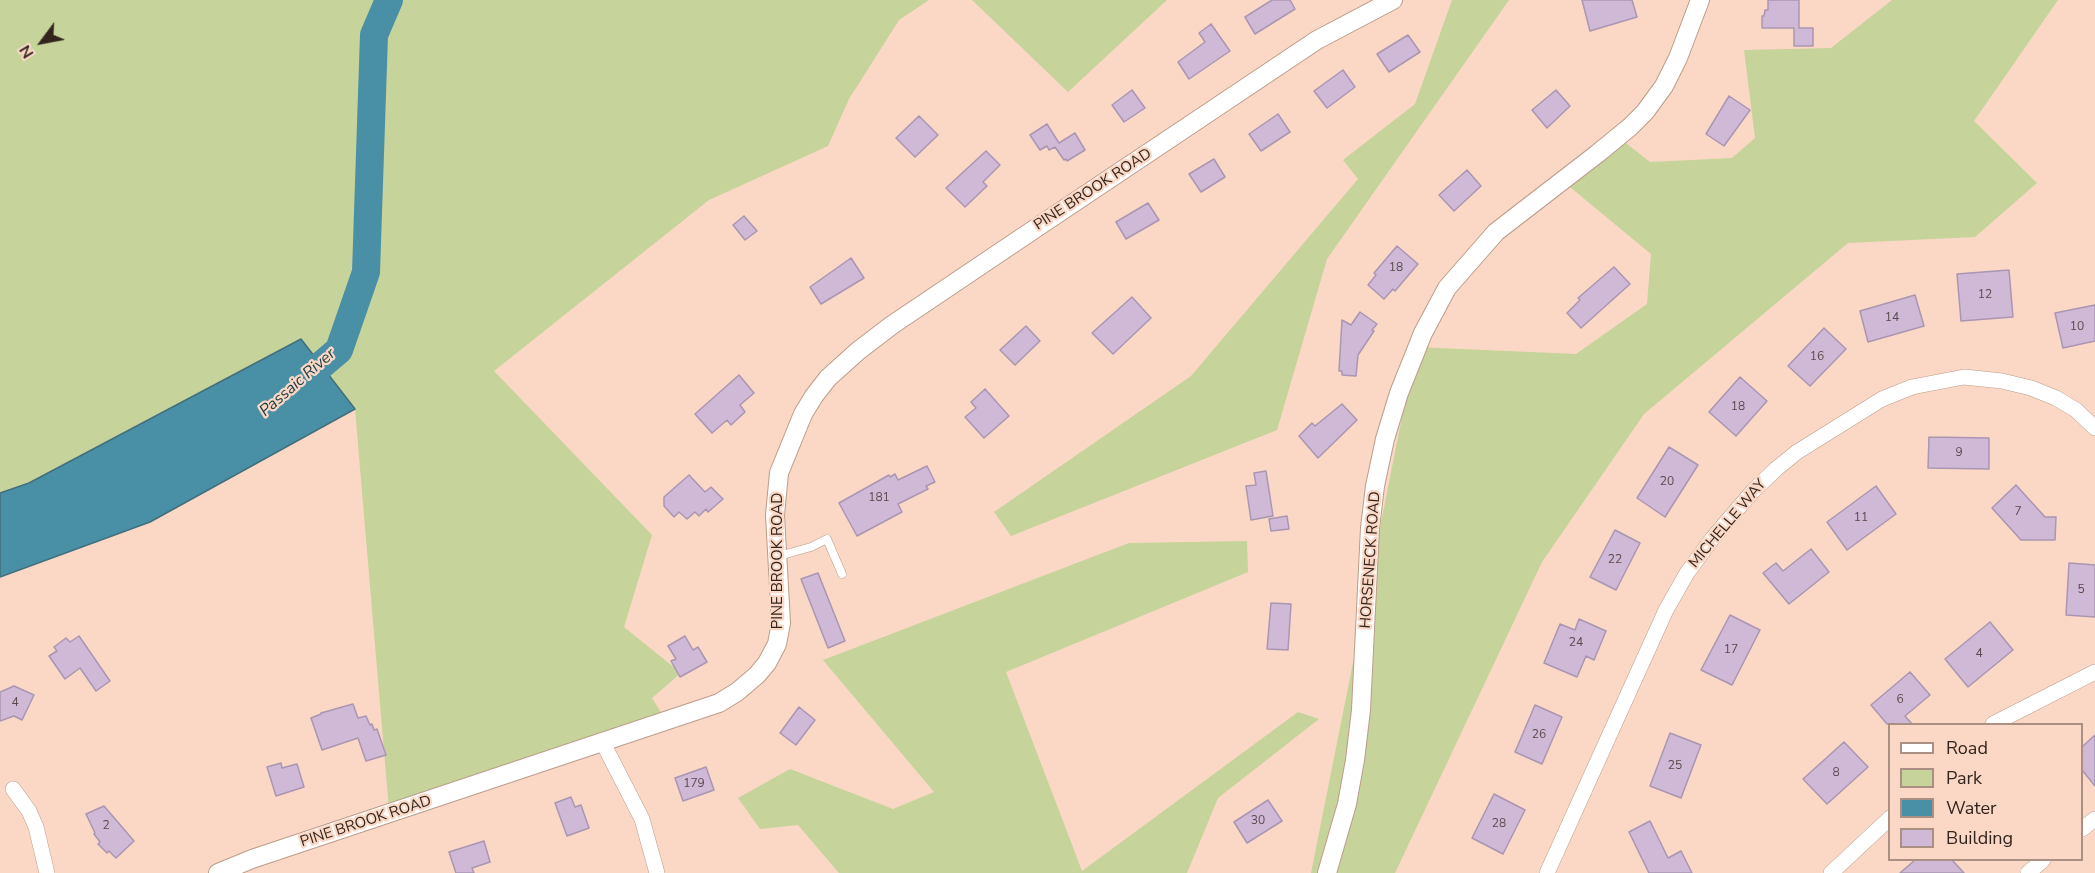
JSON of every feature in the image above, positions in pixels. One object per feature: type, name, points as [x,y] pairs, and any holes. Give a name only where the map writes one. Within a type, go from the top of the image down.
[{"type":"street","name":"PINE BROOK ROAD","points":[[218,873],[719,703],[737,692],[757,675],[772,654],[781,623],[775,515],[779,473],[803,414],[828,378],[892,325],[1264,74],[1317,40],[1393,0]]},
{"type":"street","name":"HORSENECK ROAD","points":[[1327,873],[1347,804],[1355,760],[1361,710],[1370,528],[1375,486],[1385,439],[1399,393],[1423,333],[1447,288],[1496,232],[1597,154],[1645,112],[1664,86],[1678,58],[1700,0]]},
{"type":"street","name":"MICHELLE WAY","points":[[1547,873],[1666,610],[1687,573],[1712,539],[1776,469],[1797,452],[1882,399],[1912,387],[1953,378],[1985,378],[2031,388],[2056,398],[2076,410],[2094,426]]},
{"type":"street","points":[[1995,723],[2095,672]]},
{"type":"street","points":[[603,743],[642,819],[657,873]]},
{"type":"street","points":[[13,789],[29,811],[36,827],[47,873]]},
{"type":"street","points":[[2083,828],[2095,819]]},
{"type":"street","points":[[1831,873],[1888,820]]},
{"type":"street","points":[[2028,873],[2042,861]]},
{"type":"lane","points":[[779,556],[811,547],[827,539],[842,574]]},
{"type":"green space","points":[[0,0],[929,0],[899,20],[849,99],[828,146],[709,200],[494,371],[652,535],[624,627],[681,673],[652,698],[666,720],[389,810],[355,409],[301,339],[29,483],[0,493]]},
{"type":"green space","points":[[972,0],[1167,0],[1068,92]]},
{"type":"green space","points":[[1452,0],[1509,0],[1327,259],[1277,430],[1011,536],[994,512],[1191,376],[1358,179],[1343,160],[1415,104]]},
{"type":"green space","points":[[1892,0],[2058,0],[1974,121],[2037,183],[1975,237],[1848,243],[1644,414],[1542,562],[1395,873],[1311,873],[1416,347],[1576,354],[1647,304],[1651,254],[1559,178],[1617,136],[1650,162],[1732,158],[1755,138],[1744,50],[1831,48]]},
{"type":"green space","points":[[1247,541],[1248,572],[1006,672],[1082,871],[1298,712],[1319,719],[1218,798],[1187,873],[839,873],[798,825],[760,829],[738,798],[790,769],[893,809],[934,792],[823,660],[1129,543]]},
{"type":"water","points":[[301,339],[355,409],[150,522],[0,577],[0,493],[29,483]]},
{"type":"building","points":[[1272,0],[1290,0],[1295,9],[1255,34],[1245,17]]},
{"type":"building","points":[[1582,0],[1632,0],[1637,17],[1590,31]]},
{"type":"building","points":[[1768,0],[1799,0],[1799,28],[1813,28],[1813,46],[1794,46],[1794,28],[1762,28],[1762,16],[1765,10],[1768,10]]},
{"type":"building","points":[[1211,24],[1230,51],[1189,79],[1178,62],[1205,42],[1199,33]]},
{"type":"building","points":[[1408,35],[1420,52],[1389,72],[1377,54]]},
{"type":"building","points":[[1343,70],[1355,87],[1327,108],[1314,91]]},
{"type":"building","points":[[1132,90],[1145,108],[1124,122],[1112,105]]},
{"type":"building","points":[[1556,90],[1570,106],[1547,128],[1532,110]]},
{"type":"building","points":[[1729,96],[1750,110],[1724,146],[1706,134]]},
{"type":"building","points":[[1278,114],[1290,132],[1261,151],[1249,134]]},
{"type":"building","points":[[919,116],[938,135],[915,157],[896,138]]},
{"type":"building","points":[[1047,124],[1059,143],[1075,133],[1085,150],[1067,161],[1055,147],[1049,150],[1047,146],[1040,150],[1030,135]]},
{"type":"building","points":[[986,151],[1000,165],[983,182],[987,186],[965,207],[946,188]]},
{"type":"building","points":[[1214,159],[1225,177],[1201,192],[1189,174]]},
{"type":"building","points":[[1467,170],[1481,186],[1454,211],[1439,195]]},
{"type":"building","points":[[1148,203],[1159,220],[1126,239],[1116,222]]},
{"type":"building","points":[[744,216],[757,231],[745,240],[733,225]]},
{"type":"building","points":[[1397,246],[1418,264],[1395,291],[1393,289],[1384,299],[1368,285],[1376,275],[1374,273]]},
{"type":"building","points":[[851,258],[864,278],[821,304],[810,287]]},
{"type":"building","points":[[1614,267],[1630,284],[1581,328],[1567,313],[1580,300],[1578,298]]},
{"type":"building","points":[[2009,270],[2013,317],[1961,321],[1957,274]]},
{"type":"building","points":[[1915,295],[1924,326],[1868,342],[1860,311]]},
{"type":"building","points":[[1132,297],[1151,318],[1113,354],[1092,333]]},
{"type":"building","points":[[2095,305],[2095,341],[2063,348],[2055,313]]},
{"type":"building","points":[[1360,312],[1377,324],[1358,355],[1356,376],[1342,375],[1342,371],[1339,371],[1342,320],[1351,325]]},
{"type":"building","points":[[1026,326],[1040,341],[1015,365],[1000,350]]},
{"type":"building","points":[[1824,328],[1846,349],[1810,386],[1788,366]]},
{"type":"building","points":[[739,375],[754,393],[740,405],[745,412],[731,425],[727,420],[712,433],[695,414]]},
{"type":"building","points":[[1740,377],[1767,401],[1736,436],[1709,412]]},
{"type":"building","points":[[985,389],[1009,416],[984,438],[965,417],[976,408],[971,402]]},
{"type":"building","points":[[1342,404],[1357,420],[1318,458],[1299,436],[1312,423],[1315,426]]},
{"type":"building","points":[[1929,437],[1989,438],[1989,469],[1928,468]]},
{"type":"building","points":[[1669,447],[1698,465],[1665,517],[1637,498]]},
{"type":"building","points":[[927,466],[935,482],[926,486],[928,489],[898,504],[902,512],[857,536],[839,503],[889,475],[890,477],[895,474],[898,480]]},
{"type":"building","points":[[1266,471],[1273,516],[1251,520],[1246,486],[1256,485],[1254,473]]},
{"type":"building","points":[[689,475],[705,492],[711,487],[723,499],[708,512],[706,509],[699,516],[695,512],[687,519],[679,512],[674,517],[664,506],[664,497]]},
{"type":"building","points":[[2016,485],[2045,517],[2056,517],[2055,540],[2021,540],[1992,508]]},
{"type":"building","points":[[1876,486],[1896,514],[1847,550],[1827,522]]},
{"type":"building","points":[[1287,516],[1289,529],[1271,531],[1269,519]]},
{"type":"building","points":[[1615,530],[1640,543],[1616,590],[1590,577]]},
{"type":"building","points":[[1811,549],[1829,572],[1789,604],[1763,573],[1776,563],[1783,571]]},
{"type":"building","points":[[2069,563],[2095,565],[2095,617],[2066,615]]},
{"type":"building","points":[[818,573],[845,641],[828,648],[801,579]]},
{"type":"building","points":[[1271,603],[1291,604],[1288,650],[1267,649]]},
{"type":"building","points":[[1730,615],[1760,630],[1732,685],[1701,670]]},
{"type":"building","points":[[1579,619],[1606,631],[1594,660],[1586,656],[1577,677],[1544,663],[1560,624],[1575,630]]},
{"type":"building","points":[[1990,622],[2013,650],[1968,687],[1945,659]]},
{"type":"building","points":[[79,636],[110,681],[96,691],[80,668],[65,679],[49,656],[57,651],[54,647],[66,638],[70,642]]},
{"type":"building","points":[[685,636],[693,650],[698,647],[707,662],[680,677],[671,661],[676,659],[668,646]]},
{"type":"building","points":[[1910,672],[1930,695],[1905,716],[1911,723],[1887,724],[1871,705]]},
{"type":"building","points":[[14,686],[34,695],[22,720],[14,716],[0,721],[0,692]]},
{"type":"building","points":[[353,704],[358,718],[366,716],[374,730],[377,729],[386,755],[366,761],[358,738],[322,750],[311,718]]},
{"type":"building","points":[[1535,705],[1562,717],[1542,764],[1515,752]]},
{"type":"building","points":[[799,707],[815,720],[796,745],[780,733]]},
{"type":"building","points":[[1670,733],[1701,745],[1681,798],[1650,786]]},
{"type":"building","points":[[2095,735],[2095,786],[2083,771],[2083,746]]},
{"type":"building","points":[[1844,742],[1868,767],[1827,804],[1803,779]]},
{"type":"building","points":[[281,763],[282,768],[297,764],[304,787],[276,796],[267,767]]},
{"type":"building","points":[[706,767],[714,790],[683,801],[675,778]]},
{"type":"building","points":[[1494,794],[1525,810],[1503,854],[1472,838]]},
{"type":"building","points":[[571,797],[575,807],[581,805],[589,828],[567,836],[555,803]]},
{"type":"building","points":[[1268,800],[1282,821],[1247,843],[1234,822]]},
{"type":"building","points":[[104,806],[134,841],[116,858],[98,844],[100,842],[86,814]]},
{"type":"building","points":[[1650,821],[1668,858],[1681,851],[1692,873],[1649,873],[1629,832]]},
{"type":"building","points":[[484,841],[490,862],[472,868],[474,873],[456,873],[449,852]]},
{"type":"building","points":[[1914,861],[1953,861],[1964,873],[1900,873]]},
{"type":"waterway","name":"Passaic River","points":[[293,389],[339,350],[366,272],[374,35],[389,0]]}]
